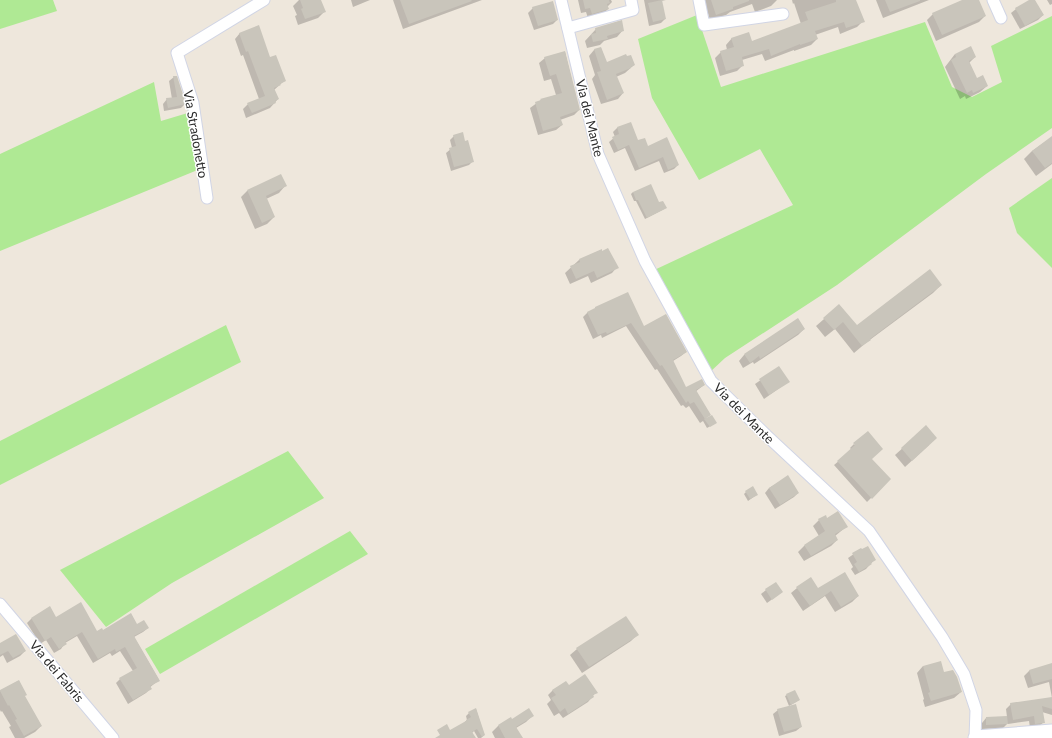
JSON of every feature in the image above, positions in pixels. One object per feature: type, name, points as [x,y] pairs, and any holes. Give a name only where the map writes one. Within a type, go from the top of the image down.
[{"type":"main road","points":[[976,738],[1052,732]]},
{"type":"street","name":"Via Stradonetto","points":[[207,198],[193,103],[177,53],[264,0]]},
{"type":"street","name":"Via dei Mante","points":[[561,0],[598,154],[645,260],[711,381],[766,436],[869,530],[942,637],[964,674],[976,710],[976,738]]},
{"type":"street","points":[[568,28],[632,10],[630,0]]},
{"type":"street","points":[[699,0],[704,25],[783,14]]},
{"type":"street","points":[[993,0],[1001,18]]},
{"type":"street","name":"Via dei Fabris","points":[[0,604],[113,738]]},
{"type":"green space","points":[[0,0],[53,0],[57,11],[0,29]]},
{"type":"green space","points":[[697,15],[721,87],[925,22],[952,87],[972,97],[1002,82],[991,46],[1052,16],[1052,128],[986,174],[837,285],[725,358],[709,373],[650,272],[793,205],[760,149],[699,180],[652,98],[638,39]]},
{"type":"green space","points":[[154,82],[161,121],[191,112],[200,169],[0,251],[0,154]]},
{"type":"green space","points":[[1052,178],[1052,268],[1017,233],[1009,208]]},
{"type":"green space","points":[[226,325],[241,362],[0,485],[0,441]]},
{"type":"green space","points":[[288,451],[324,498],[172,583],[106,627],[60,570]]},
{"type":"green space","points":[[350,531],[368,554],[160,674],[145,649]]},
{"type":"building","points":[[300,0],[321,0],[326,12],[305,19],[301,9],[303,8]]},
{"type":"building","points":[[400,0],[471,0],[472,1],[409,24]]},
{"type":"building","points":[[583,0],[609,0],[610,3],[607,4],[609,9],[592,14],[590,8],[585,9]]},
{"type":"building","points":[[662,0],[666,19],[653,22],[648,3]]},
{"type":"building","points":[[711,0],[749,0],[749,1],[716,15]]},
{"type":"building","points":[[836,0],[856,0],[865,22],[846,28],[844,22],[815,31],[818,39],[800,44],[771,56],[769,49],[742,57],[744,66],[726,71],[720,51],[734,47],[731,38],[749,32],[752,41],[808,20],[805,12],[836,2]]},
{"type":"building","points":[[885,0],[920,0],[920,1],[890,12]]},
{"type":"building","points":[[962,0],[979,0],[986,16],[942,35],[932,13]]},
{"type":"building","points":[[1029,0],[1035,0],[1044,15],[1025,26],[1015,8]]},
{"type":"building","points":[[553,1],[558,20],[538,26],[532,7]]},
{"type":"building","points":[[622,20],[624,31],[607,36],[608,39],[593,42],[591,34],[596,33],[595,28]]},
{"type":"building","points":[[259,25],[270,57],[276,55],[286,81],[274,88],[279,99],[275,101],[276,103],[252,113],[247,103],[265,96],[248,51],[246,52],[239,33]]},
{"type":"building","points":[[971,46],[976,57],[969,61],[977,78],[983,75],[988,86],[973,93],[972,90],[967,93],[951,60],[956,57],[955,54]]},
{"type":"building","points":[[601,47],[607,62],[626,54],[627,56],[631,55],[635,65],[616,74],[624,93],[607,100],[597,72],[601,71],[594,49]]},
{"type":"building","points":[[565,51],[580,110],[560,117],[563,125],[543,131],[535,102],[541,100],[540,99],[562,93],[556,74],[550,76],[544,57]]},
{"type":"building","points":[[173,76],[177,76],[186,104],[168,108],[166,98],[177,97]]},
{"type":"building","points":[[631,122],[638,140],[645,138],[648,146],[667,137],[679,165],[668,170],[663,157],[639,168],[629,145],[618,150],[612,137],[619,134],[617,127]]},
{"type":"building","points":[[463,132],[465,141],[468,140],[474,162],[454,167],[449,148],[456,146],[453,135]]},
{"type":"building","points":[[1052,136],[1052,163],[1045,168],[1032,151]]},
{"type":"building","points":[[281,174],[287,186],[266,196],[275,217],[262,223],[247,190]]},
{"type":"building","points":[[651,184],[659,202],[663,201],[667,208],[647,218],[633,192]]},
{"type":"building","points":[[608,248],[619,268],[597,278],[594,271],[576,279],[570,266],[580,262],[579,259]]},
{"type":"building","points":[[930,269],[942,285],[862,346],[843,322],[834,330],[823,318],[839,304],[857,325]]},
{"type":"building","points":[[628,292],[644,326],[666,314],[687,352],[673,360],[686,387],[702,379],[705,385],[696,390],[711,415],[705,419],[694,402],[690,404],[688,401],[686,403],[662,365],[660,366],[631,323],[607,334],[606,332],[598,335],[587,312]]},
{"type":"building","points":[[798,318],[805,329],[760,359],[759,356],[750,363],[744,354]]},
{"type":"building","points":[[779,366],[790,382],[769,395],[759,379]]},
{"type":"building","points":[[712,415],[717,423],[710,427],[704,419]]},
{"type":"building","points":[[926,425],[937,438],[912,461],[901,448]]},
{"type":"building","points":[[868,431],[883,449],[872,459],[891,479],[872,499],[837,461],[855,445],[853,443]]},
{"type":"building","points":[[788,475],[799,493],[780,505],[769,488]]},
{"type":"building","points":[[753,486],[758,495],[750,499],[745,491]]},
{"type":"building","points":[[838,511],[848,527],[835,534],[838,540],[811,556],[804,545],[825,531],[818,519],[826,515],[827,518]]},
{"type":"building","points":[[868,546],[876,560],[859,572],[854,564],[857,562],[852,553]]},
{"type":"building","points":[[845,572],[859,596],[841,607],[831,591],[810,606],[796,587],[811,577],[818,588]]},
{"type":"building","points":[[776,582],[783,592],[772,600],[765,589]]},
{"type":"building","points":[[81,602],[97,631],[102,628],[103,630],[131,613],[137,624],[144,620],[149,628],[134,636],[160,681],[150,686],[152,689],[133,700],[119,678],[137,668],[125,647],[116,652],[115,649],[98,659],[82,632],[65,642],[67,644],[59,649],[51,637],[45,641],[31,618],[50,606],[56,617]]},
{"type":"building","points":[[626,616],[639,635],[589,667],[576,648]]},
{"type":"building","points":[[16,634],[26,651],[13,658],[8,651],[0,655],[0,643]]},
{"type":"building","points":[[941,661],[944,672],[953,670],[962,692],[931,701],[923,666]]},
{"type":"building","points":[[1052,663],[1052,679],[1033,684],[1029,670]]},
{"type":"building","points":[[585,674],[598,693],[593,695],[594,697],[568,714],[565,708],[560,712],[551,698],[556,695],[552,690],[566,681],[569,685]]},
{"type":"building","points":[[19,680],[27,695],[25,696],[42,726],[24,736],[15,720],[17,719],[0,691]]},
{"type":"building","points":[[795,690],[800,700],[791,705],[786,694]]},
{"type":"building","points":[[1052,697],[1052,709],[1042,706],[1045,723],[1035,724],[1034,716],[1013,720],[1010,703]]},
{"type":"building","points":[[796,704],[802,727],[784,732],[777,709]]},
{"type":"building","points":[[476,708],[485,735],[482,737],[477,729],[472,732],[476,738],[435,738],[440,735],[437,730],[447,724],[450,730],[466,721],[471,717],[468,712]]},
{"type":"building","points":[[529,708],[534,716],[516,727],[523,738],[505,738],[498,725],[511,717],[512,719]]},
{"type":"building","points":[[1007,716],[1008,724],[986,725],[986,717]]}]
